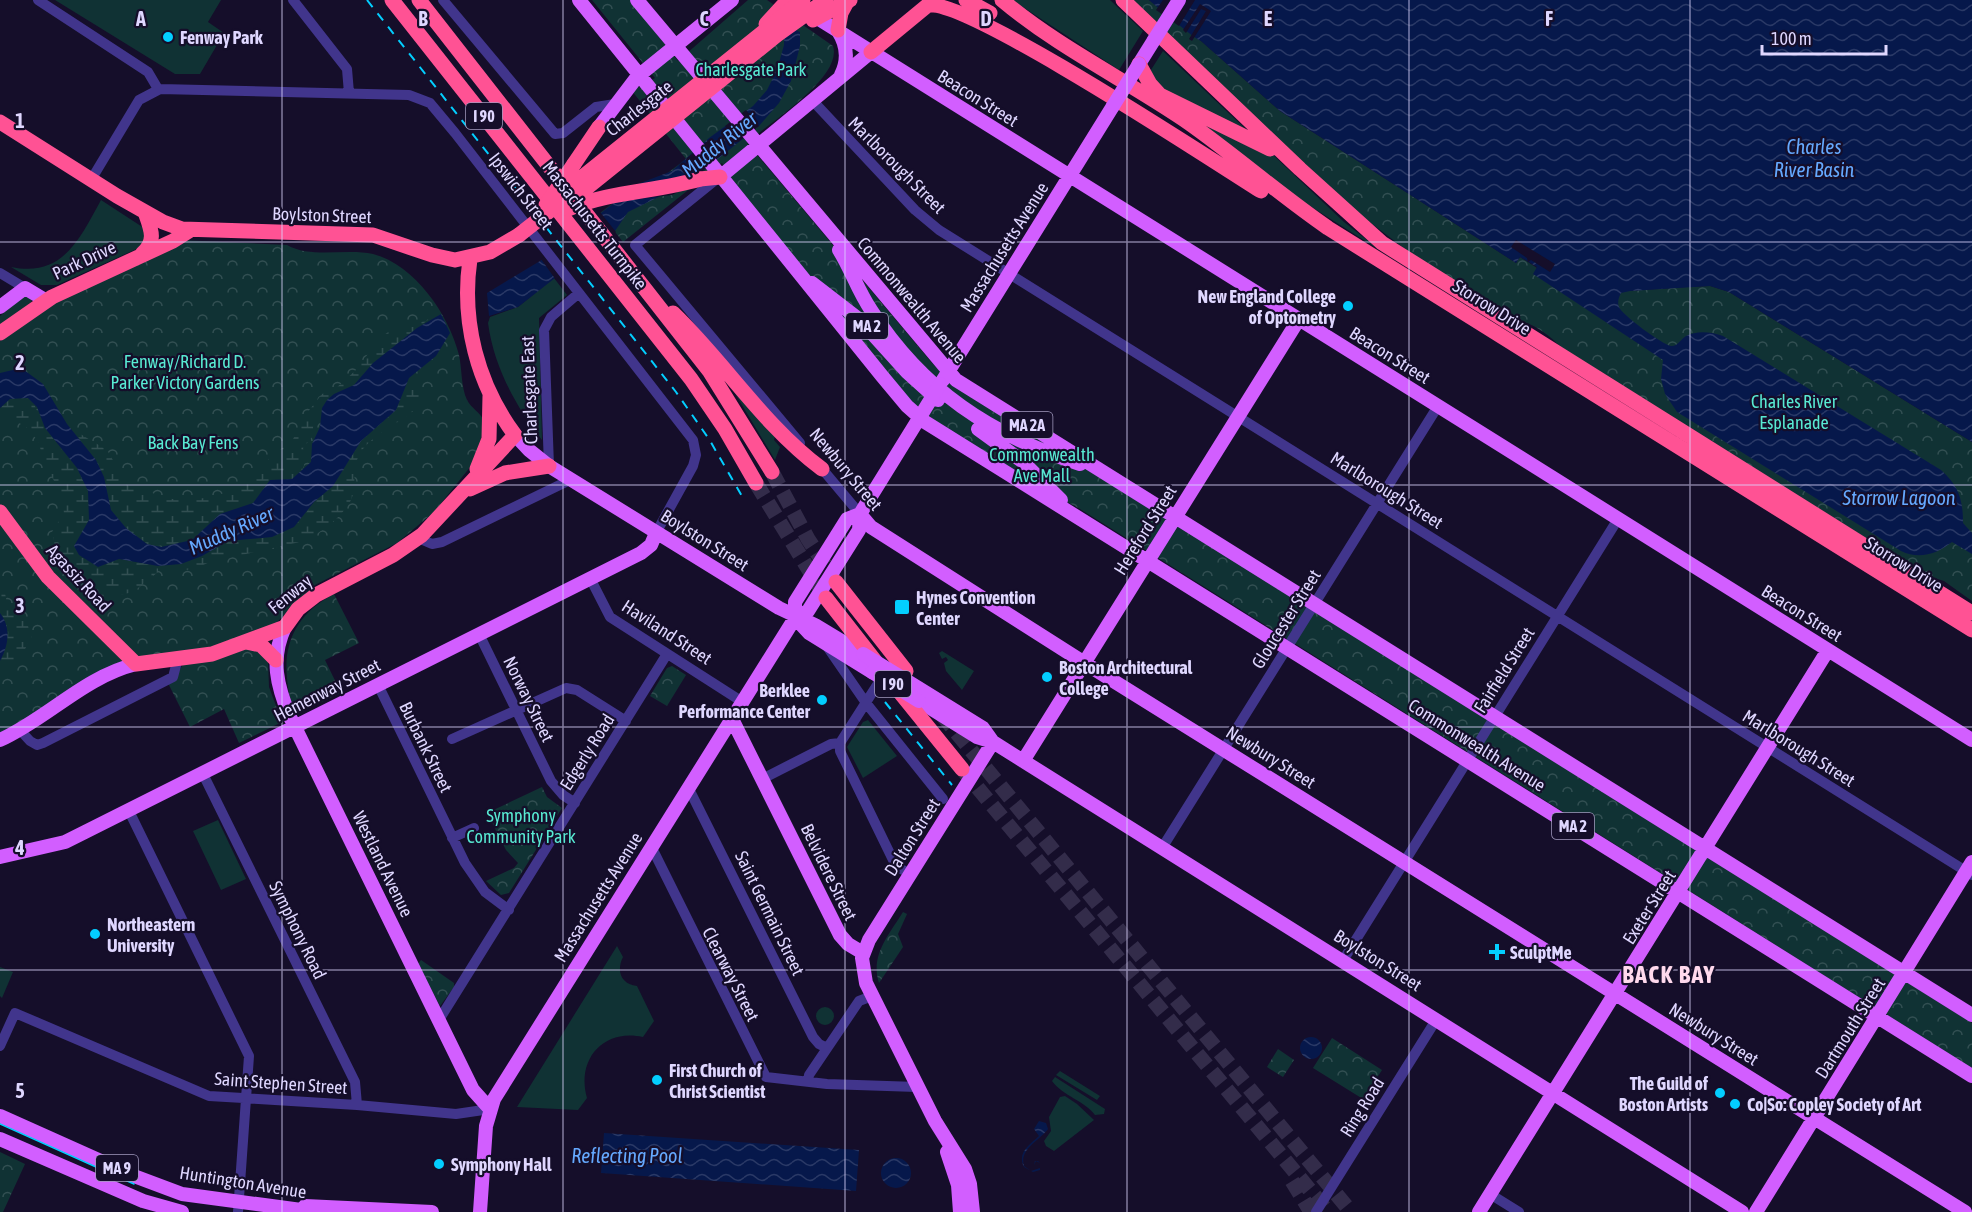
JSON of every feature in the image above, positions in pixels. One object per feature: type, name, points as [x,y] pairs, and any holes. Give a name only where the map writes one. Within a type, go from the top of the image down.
[{"type":"highway","name":"Massachusetts Turnpike","points":[[392,0],[705,398],[756,483]]},
{"type":"highway","name":"Massachusetts Turnpike","points":[[419,0],[718,384],[772,471]]},
{"type":"highway","points":[[753,50],[788,0]]},
{"type":"highway","points":[[753,50],[804,0]]},
{"type":"highway","points":[[753,50],[826,0]]},
{"type":"highway","points":[[753,50],[849,0]]},
{"type":"highway","points":[[838,30],[842,13],[849,0]]},
{"type":"highway","points":[[966,0],[988,12],[1032,46]]},
{"type":"highway","name":"Storrow Drive","points":[[1002,0],[1057,39],[1189,123],[1255,175],[1340,235],[1972,630]]},
{"type":"highway","name":"Storrow Drive","points":[[1123,0],[1290,161],[1359,224],[1407,260],[1972,613]]},
{"type":"highway","points":[[871,52],[922,9],[935,3],[968,12],[1032,46],[1303,217],[1340,235]]},
{"type":"highway","name":"Charlesgate","points":[[470,259],[495,250],[519,235],[556,205],[583,191],[753,50]]},
{"type":"highway","points":[[1139,64],[1157,93],[1212,119],[1290,161]]},
{"type":"highway","name":"Boylston Street","points":[[0,122],[91,180],[168,225],[189,231],[366,235],[390,239],[440,258],[470,259],[467,310],[477,359],[490,393],[515,435]]},
{"type":"highway","points":[[532,224],[599,128]]},
{"type":"highway","points":[[532,224],[597,197],[672,187],[700,179],[720,177]]},
{"type":"highway","points":[[140,256],[148,248],[152,238],[145,212]]},
{"type":"highway","name":"Park Drive","points":[[0,333],[45,300],[173,241],[189,231]]},
{"type":"highway","points":[[634,275],[692,330],[766,418],[822,469]]},
{"type":"highway","name":"Fenway","points":[[469,483],[487,447],[490,393]]},
{"type":"highway","name":"Fenway","points":[[136,664],[213,654],[285,627],[296,612],[316,595],[388,558],[418,538],[515,435]]},
{"type":"highway","points":[[457,497],[496,476],[549,466]]},
{"type":"highway","name":"Agassiz Road","points":[[0,513],[48,577],[136,664]]},
{"type":"highway","name":"I 90","points":[[836,582],[902,674]]},
{"type":"highway","name":"I 90","points":[[826,598],[962,769]]},
{"type":"highway","points":[[246,642],[261,645],[276,660]]},
{"type":"main road","name":"Commonwealth Avenue","points":[[579,0],[792,266],[919,417],[1972,1076]]},
{"type":"main road","name":"Commonwealth Avenue","points":[[637,0],[817,217],[944,378],[962,384],[1972,1015]]},
{"type":"main road","points":[[599,128],[615,104],[639,76],[732,0]]},
{"type":"main road","name":"Beacon Street","points":[[788,0],[1972,740]]},
{"type":"main road","name":"Massachusetts Avenue","points":[[480,1212],[489,1108],[731,717],[795,618],[795,602],[846,519],[860,514],[1179,0]]},
{"type":"main road","points":[[838,30],[847,49],[846,61],[840,76]]},
{"type":"main road","points":[[720,177],[754,140],[812,100],[871,52]]},
{"type":"main road","name":"Commonwealth Avenue","points":[[817,217],[842,255],[863,297],[883,329],[932,383],[968,412],[1014,440],[1107,475]]},
{"type":"main road","name":"Commonwealth Avenue","points":[[792,266],[860,320],[937,400],[1022,461],[1085,521]]},
{"type":"main road","points":[[0,307],[25,288],[45,300]]},
{"type":"main road","name":"Hereford Street","points":[[1023,761],[1299,320]]},
{"type":"main road","name":"Boylston Street","points":[[515,435],[549,466],[656,533],[795,618],[815,625],[902,674],[983,728],[993,742]]},
{"type":"main road","name":"Newbury Street","points":[[860,514],[872,527],[1083,662],[1965,1212]]},
{"type":"main road","name":"Hemenway Street","points":[[0,857],[65,842],[641,553],[651,545],[656,533]]},
{"type":"main road","name":"Boylston Street","points":[[795,618],[809,633],[876,677],[977,737],[993,742],[1742,1212]]},
{"type":"main road","name":"Westland Avenue","points":[[285,627],[276,660],[279,689],[294,726],[473,1090],[489,1108]]},
{"type":"main road","name":"Exeter Street","points":[[1479,1212],[1769,749],[1828,650]]},
{"type":"main road","name":"Fenway","points":[[0,740],[93,681],[136,664]]},
{"type":"main road","name":"Belvidere Street","points":[[731,717],[840,935],[848,944],[863,953]]},
{"type":"main road","name":"Dalton Street","points":[[863,953],[993,742]]},
{"type":"main road","name":"Dartmouth Street","points":[[1756,1212],[1970,870]]},
{"type":"main road","points":[[863,953],[862,970],[872,996],[942,1133],[958,1185],[960,1212]]},
{"type":"main road","name":"Huntington Avenue","points":[[0,1116],[182,1194],[238,1207],[285,1207],[316,1212]]},
{"type":"main road","points":[[942,1133],[949,1140],[968,1177],[973,1212]]},
{"type":"main road","name":"MA 9","points":[[0,1139],[143,1201],[182,1212]]},
{"type":"main road","points":[[285,1207],[325,1205],[432,1212]]},
{"type":"street","points":[[38,0],[148,72],[158,89],[138,102],[91,180]]},
{"type":"street","points":[[293,0],[347,69],[349,93]]},
{"type":"street","points":[[443,0],[555,134],[563,133],[596,107],[615,104]]},
{"type":"street","name":"Ipswich Street","points":[[158,89],[412,95],[430,103],[683,425],[695,444],[696,455],[691,471],[656,533]]},
{"type":"street","name":"Marlborough Street","points":[[812,100],[928,222],[1769,749],[1970,870]]},
{"type":"street","name":"Newbury Street","points":[[720,177],[635,245],[860,514]]},
{"type":"street","points":[[0,273],[25,288]]},
{"type":"street","name":"Charlesgate East","points":[[549,466],[544,330],[551,317],[579,293]]},
{"type":"street","name":"Gloucester Street","points":[[1162,848],[1438,406]]},
{"type":"street","points":[[418,538],[429,543],[442,543],[572,479]]},
{"type":"street","name":"Fairfield Street","points":[[1342,962],[1618,519]]},
{"type":"street","name":"Haviland Street","points":[[590,578],[610,617],[741,701]]},
{"type":"street","name":"Norway Street","points":[[479,634],[551,781],[562,795],[575,803]]},
{"type":"street","points":[[824,643],[866,703],[943,800]]},
{"type":"street","name":"Edgerly Road","points":[[439,1020],[667,654]]},
{"type":"street","points":[[20,729],[36,745],[43,743],[173,677],[178,658]]},
{"type":"street","points":[[876,677],[866,703],[840,743],[840,750],[896,866],[910,874]]},
{"type":"street","name":"Burbank Street","points":[[380,683],[381,691],[452,838],[479,884],[493,899],[509,910]]},
{"type":"street","points":[[452,739],[516,709],[571,687],[626,721]]},
{"type":"street","points":[[762,779],[831,744],[840,743]]},
{"type":"street","name":"Symphony Road","points":[[202,772],[355,1083],[357,1105]]},
{"type":"street","name":"Saint Germain Street","points":[[688,787],[813,1037],[827,1048]]},
{"type":"street","points":[[128,809],[248,1051],[250,1061],[238,1207]]},
{"type":"street","points":[[452,838],[474,828]]},
{"type":"street","name":"Clearway Street","points":[[651,846],[764,1075],[769,1078],[808,1081]]},
{"type":"street","points":[[872,996],[859,1001],[809,1075],[808,1081],[917,1087]]},
{"type":"street","name":"Saint Stephen Street","points":[[0,1046],[15,1013],[199,1093],[456,1114],[489,1108]]},
{"type":"street","name":"Ring Road","points":[[1316,1212],[1436,1020]]},
{"type":"street","points":[[1490,1194],[1519,1212]]},
{"type":"green space","name":"Fenway Park","points":[[55,0],[221,0],[208,22],[224,33],[200,74],[175,74]]},
{"type":"green space","name":"Commonwealth Ave Mall","points":[[592,0],[630,0],[678,61],[748,0],[767,0],[833,46],[833,59],[827,72],[816,85],[747,143],[932,363],[958,387],[1972,1023],[1972,1068],[1080,509],[1013,471],[948,430],[907,399],[733,183],[722,163],[623,242],[600,213],[638,184],[665,175],[686,159],[632,91],[655,78]]},
{"type":"green space","points":[[1012,0],[1110,0],[1143,31],[1119,70]]},
{"type":"green space","name":"Charles River Esplanade","points":[[1131,0],[1149,0],[1201,41],[1280,111],[1516,263],[1520,257],[1537,268],[1534,274],[1567,295],[1710,286],[1729,292],[1972,442],[1972,601],[1944,581],[1925,575],[1561,347],[1539,329],[1513,318],[1409,252],[1354,210]]},
{"type":"green space","points":[[1163,51],[1344,222],[1381,251],[1277,185],[1142,84]]},
{"type":"green space","points":[[101,200],[147,230],[143,246],[57,285],[41,285],[11,267],[29,269],[44,267],[57,261],[77,241]]},
{"type":"green space","name":"Back Bay Fens","points":[[180,240],[287,245],[318,252],[362,252],[388,260],[416,280],[438,308],[459,355],[467,400],[484,421],[479,456],[434,512],[397,543],[315,585],[275,624],[213,649],[137,657],[75,599],[0,505],[0,341],[34,313]]},
{"type":"green space","points":[[554,278],[567,295],[539,318],[542,440],[507,385],[495,355],[488,323],[490,317],[518,307]]},
{"type":"green space","points":[[25,294],[32,299],[31,303],[0,326],[0,316]]},
{"type":"green space","points":[[429,319],[373,363],[354,385],[334,394],[324,403],[314,419],[312,437],[303,448],[305,460],[300,474],[291,480],[270,480],[253,503],[220,515],[192,540],[179,544],[155,546],[147,544],[126,528],[111,510],[104,477],[96,460],[72,429],[107,450],[128,486],[136,486],[159,496],[182,500],[205,498],[227,492],[244,483],[262,461],[266,463],[270,457],[292,441],[307,413],[322,394],[335,389],[355,371],[380,338],[395,327],[411,326]]},
{"type":"green space","points":[[415,379],[421,401],[417,408],[374,438],[362,450],[356,466],[353,494],[346,509],[332,523],[300,542],[228,558],[220,557],[197,568],[175,572],[180,565],[228,541],[272,537],[300,521],[314,502],[333,486],[361,441],[396,410],[406,385]]},
{"type":"green space","points":[[730,385],[776,432],[774,440],[780,447],[775,460]]},
{"type":"green space","points":[[23,396],[33,402],[45,428],[77,468],[88,491],[89,520],[76,541],[75,551],[98,567],[119,559],[158,566],[158,572],[133,592],[97,600],[60,567],[52,532],[64,513],[62,495],[44,463],[39,443],[29,429],[8,416],[0,414],[0,408],[10,399]]},
{"type":"green space","points":[[0,519],[37,573],[125,661],[0,735]]},
{"type":"green space","points":[[0,573],[7,602],[25,618],[32,636],[24,651],[0,676],[0,661],[8,633],[6,621],[0,613]]},
{"type":"green space","points":[[334,594],[359,643],[325,660],[341,693],[298,713],[291,701],[287,678],[286,664],[291,639],[303,618],[322,601]]},
{"type":"green space","points":[[241,648],[258,648],[268,662],[269,687],[282,722],[239,743],[224,709],[190,727],[168,683],[176,677],[183,664]]},
{"type":"green space","points":[[942,651],[974,671],[962,690],[946,671],[944,663],[948,660],[946,657],[942,659],[939,653]]},
{"type":"green space","points":[[672,666],[686,675],[667,706],[650,696],[667,668]]},
{"type":"green space","points":[[868,720],[897,756],[863,778],[847,747],[863,722]]},
{"type":"green space","name":"Symphony Community Park","points":[[542,787],[547,797],[562,808],[509,893],[501,895],[486,881],[514,868],[518,863],[506,850],[487,813]]},
{"type":"green space","points":[[218,820],[246,879],[221,890],[193,831]]},
{"type":"green space","points":[[903,912],[907,914],[898,934],[903,947],[879,983],[877,963],[879,954]]},
{"type":"green space","points":[[617,946],[623,957],[620,967],[621,976],[627,983],[637,986],[654,1021],[643,1037],[629,1035],[616,1037],[605,1042],[596,1050],[585,1071],[587,1098],[578,1110],[517,1107]]},
{"type":"green space","points":[[421,960],[454,983],[454,987],[440,1006],[418,964]]},
{"type":"green space","points":[[0,967],[13,972],[2,998],[0,996]]},
{"type":"green space","points":[[821,1007],[829,1007],[834,1012],[832,1023],[821,1025],[816,1020],[816,1012]]},
{"type":"green space","points":[[1332,1038],[1382,1070],[1363,1099],[1313,1068]]},
{"type":"green space","points":[[1278,1049],[1294,1060],[1283,1077],[1267,1067]]},
{"type":"green space","points":[[1060,1071],[1100,1096],[1097,1100],[1056,1075]]},
{"type":"green space","points":[[1055,1077],[1105,1109],[1104,1114],[1095,1115],[1086,1106],[1062,1091],[1052,1081]]},
{"type":"green space","points":[[1065,1096],[1094,1120],[1054,1151],[1046,1146],[1044,1141],[1051,1131],[1049,1117],[1060,1097]]},
{"type":"green space","points":[[0,1152],[25,1164],[3,1212],[0,1212]]},
{"type":"water","name":"Charles River Basin","points":[[1149,0],[1972,0],[1972,442],[1729,292],[1710,286],[1630,291],[1621,293],[1618,303],[1622,311],[1635,323],[1671,346],[1686,336],[1700,332],[1723,336],[1941,470],[1959,494],[1963,523],[1972,533],[1972,554],[1952,542],[1928,554],[1914,555],[1901,551],[1677,412],[1665,394],[1661,379],[1663,360],[1533,274],[1537,267],[1520,257],[1516,263],[1280,111],[1201,41]]},
{"type":"water","name":"Muddy River","points":[[784,24],[800,32],[800,46],[791,81],[779,103],[759,126],[689,182],[628,212],[615,231],[518,307],[489,316],[487,293],[540,261],[638,184],[672,171],[709,138],[753,106],[767,90],[777,70],[784,45]]},
{"type":"water","name":"Muddy River","points":[[441,314],[450,333],[436,356],[409,378],[396,410],[361,441],[333,486],[314,502],[294,527],[272,537],[228,541],[202,556],[181,564],[158,566],[119,559],[98,567],[79,555],[74,546],[89,520],[88,491],[77,468],[45,428],[37,407],[28,398],[10,399],[0,408],[0,373],[17,369],[24,370],[43,384],[67,424],[96,460],[104,477],[111,510],[126,528],[147,544],[161,547],[192,540],[220,514],[253,503],[270,480],[292,479],[311,462],[312,444],[320,427],[322,408],[327,400],[334,394],[354,385],[373,363],[417,328]]},
{"type":"water","points":[[0,613],[4,618],[8,636],[0,661]]},
{"type":"water","points":[[1311,1037],[1319,1040],[1322,1048],[1319,1056],[1311,1059],[1303,1056],[1300,1048],[1303,1040]]},
{"type":"water","points":[[1039,1121],[1046,1123],[1048,1129],[1024,1155],[1024,1166],[1030,1171],[1024,1167],[1022,1158],[1025,1150],[1039,1136],[1034,1129]]},
{"type":"water","name":"Reflecting Pool","points":[[604,1133],[859,1150],[856,1191],[601,1173]]},
{"type":"water","points":[[896,1158],[907,1162],[911,1173],[907,1184],[896,1188],[885,1184],[881,1173],[885,1162]]},
{"type":"pier","points":[[1163,0],[1195,0],[1179,26],[1156,10]]},
{"type":"pier","points":[[1200,4],[1211,11],[1192,41],[1189,39],[1206,11],[1201,9],[1186,33],[1183,30]]},
{"type":"pier","points":[[746,110],[759,126],[738,142],[725,126]]},
{"type":"pier","points":[[710,139],[722,154],[682,190],[672,195],[611,202],[698,173],[686,159]]},
{"type":"pier","points":[[600,212],[616,232],[556,280],[541,259]]},
{"type":"pier","points":[[1516,240],[1555,264],[1550,272],[1531,260],[1528,262],[1527,258],[1511,247]]},
{"type":"tunnel","points":[[772,472],[808,539],[836,582]]},
{"type":"tunnel","points":[[756,483],[826,598]]},
{"type":"tunnel","points":[[942,715],[1351,1212]]},
{"type":"tunnel","points":[[963,770],[1328,1212]]},
{"type":"tunnel","points":[[1292,1181],[1311,1212]]},
{"type":"tram line","points":[[0,1124],[134,1184]]},
{"type":"railway","points":[[367,0],[676,392],[709,439],[743,498]]},
{"type":"railway","points":[[885,702],[952,785]]},
{"type":"place","name":"Fenway Park","points":[[168,37]]},
{"type":"place","name":"New England College of Optometry","points":[[1348,306]]},
{"type":"place","name":"Hynes Convention Center","points":[[902,607]]},
{"type":"place","name":"Boston Architectural College","points":[[1047,677]]},
{"type":"place","name":"Berklee Performance Center","points":[[822,700]]},
{"type":"place","name":"Northeastern University","points":[[95,934]]},
{"type":"place","name":"SculptMe","points":[[1497,952]]},
{"type":"place","name":"First Church of Christ Scientist","points":[[657,1080]]},
{"type":"place","name":"The Guild of Boston Artists","points":[[1720,1093]]},
{"type":"place","name":"Co|So: Copley Society of Art","points":[[1735,1104]]},
{"type":"place","name":"Symphony Hall","points":[[439,1164]]},
{"type":"district","name":"BACK BAY","points":[[1669,974]]},
{"type":"park label","name":"Charlesgate Park","points":[[751,69]]},
{"type":"park label","name":"Fenway/Richard D. Parker Victory Gardens","points":[[185,371]]},
{"type":"water label","name":"Storrow Lagoon","points":[[1899,497]]}]
